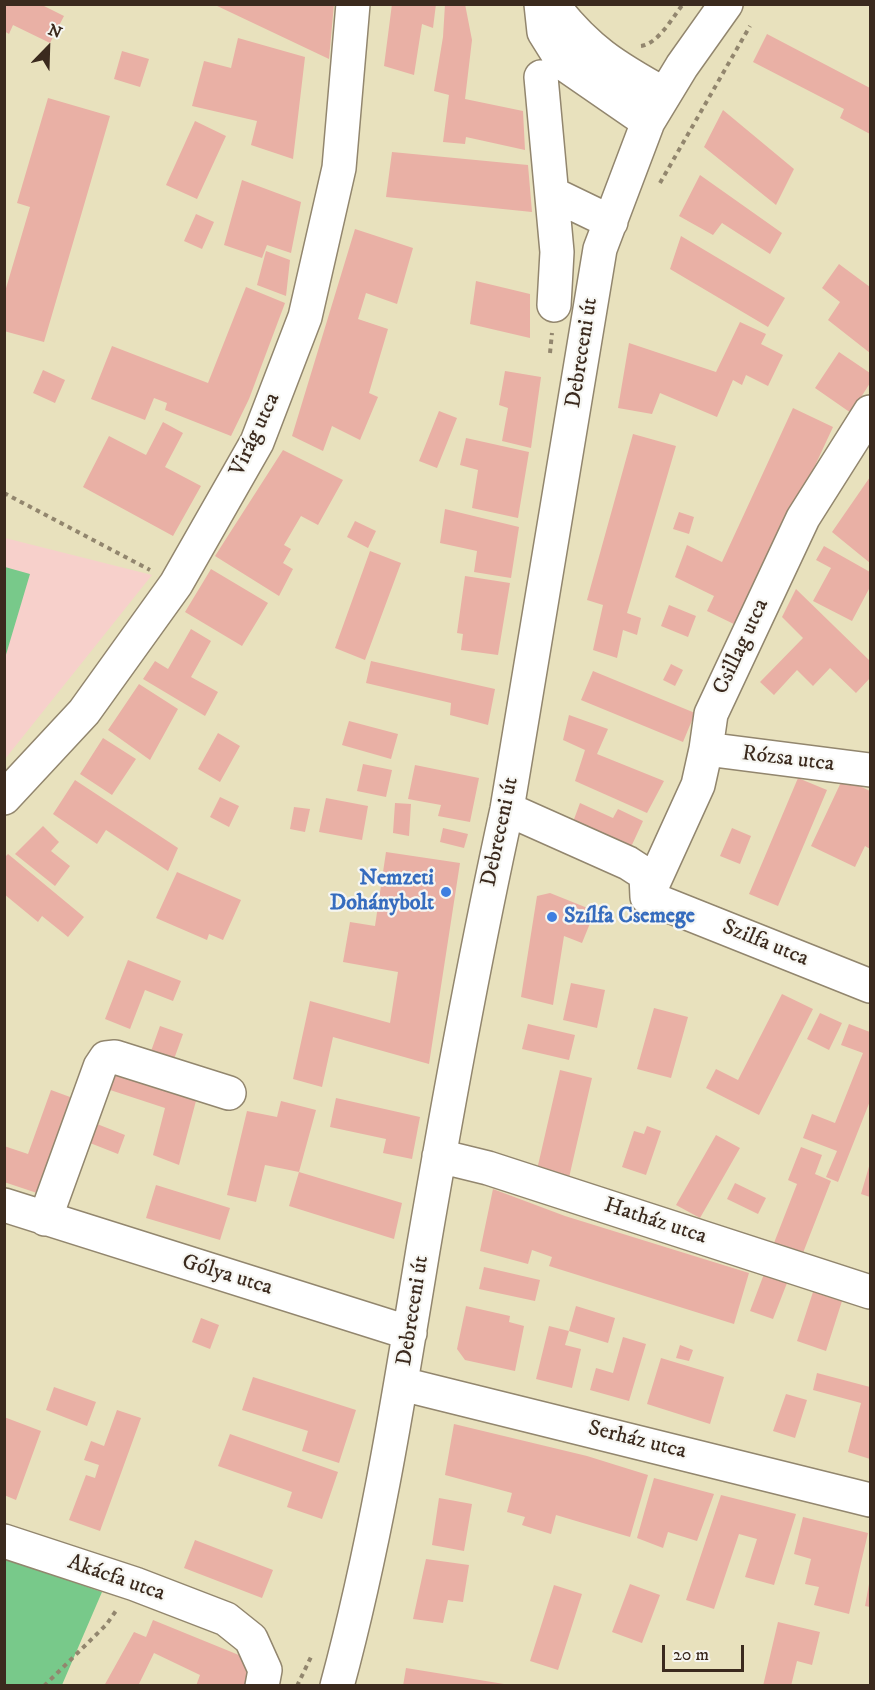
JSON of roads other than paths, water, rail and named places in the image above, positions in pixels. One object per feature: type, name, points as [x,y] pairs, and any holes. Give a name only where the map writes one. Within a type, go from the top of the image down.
[{"type":"street","name":"Virág utca","points":[[4,798],[84,712],[176,584],[257,442],[305,317],[339,168],[353,4]]},
{"type":"street","points":[[541,4],[544,32],[564,64],[648,122]]},
{"type":"street","points":[[552,4],[573,32],[610,64],[663,94]]},
{"type":"street","name":"Debreceni út","points":[[337,1686],[374,1530],[402,1384],[439,1156],[505,818],[600,249],[648,122],[663,94],[726,4]]},
{"type":"street","points":[[541,77],[558,252],[554,306]]},
{"type":"street","points":[[553,194],[611,222]]},
{"type":"street","name":"Csillag utca","points":[[646,885],[698,785],[711,714],[803,518],[870,412]]},
{"type":"street","name":"Rózsa utca","points":[[706,749],[870,770]]},
{"type":"street","name":"Szilfa utca","points":[[505,818],[620,875],[870,986]]},
{"type":"street","points":[[45,1219],[100,1067],[106,1058],[115,1057],[230,1093]]},
{"type":"street","name":"Hatház utca","points":[[439,1156],[488,1168],[870,1292]]},
{"type":"street","name":"Gólya utca","points":[[4,1205],[410,1333]]},
{"type":"street","name":"Serház utca","points":[[402,1384],[870,1500]]},
{"type":"street","name":"Akácfa utca","points":[[4,1540],[135,1584],[226,1619],[251,1639],[265,1670],[262,1686]]},
{"type":"place","name":"Nemzeti Dohánybolt","points":[[446,892]]},
{"type":"place","name":"Szílfa Csemege","points":[[552,917]]}]
